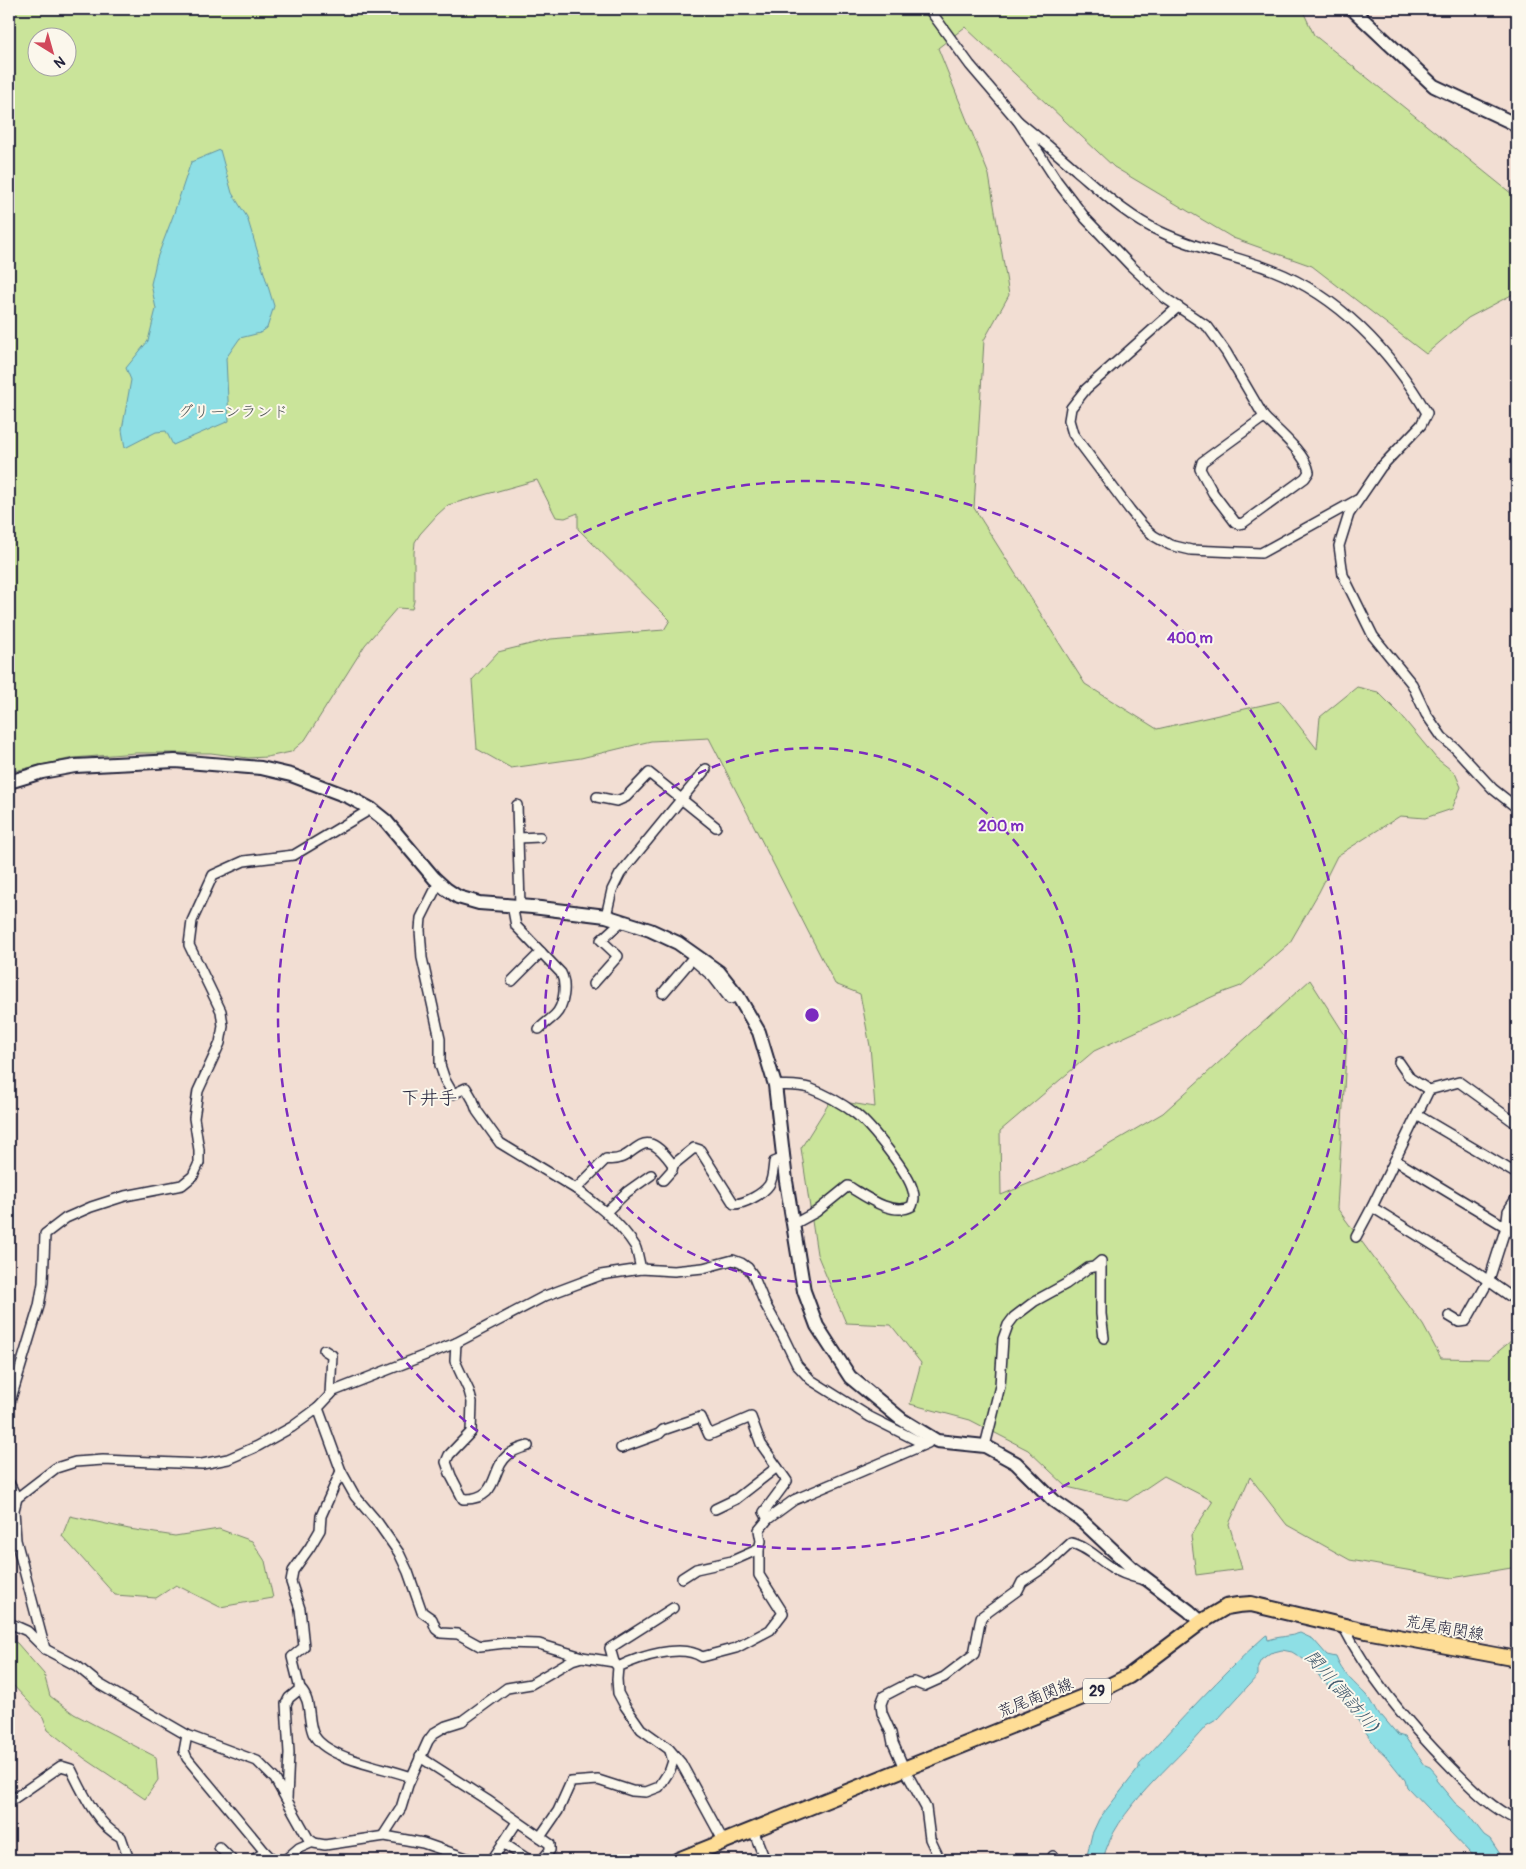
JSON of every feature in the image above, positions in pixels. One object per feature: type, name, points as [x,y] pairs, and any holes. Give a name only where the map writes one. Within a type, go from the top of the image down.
[{"type":"main road","name":"荒尾南関線","points":[[678,1860],[1105,1688],[1129,1676],[1201,1622],[1226,1606],[1251,1604],[1343,1626],[1517,1659]]},
{"type":"street","points":[[929,9],[970,65],[1018,121],[1057,181],[1086,219],[1131,266],[1178,307],[1208,328],[1226,352],[1264,417],[1298,453],[1308,467],[1309,472],[1297,484],[1243,523],[1238,524],[1213,493],[1200,469],[1202,462],[1264,417]]},
{"type":"street","points":[[1352,9],[1434,86],[1513,123],[1517,128]]},
{"type":"street","points":[[1018,121],[1123,210],[1161,232],[1301,282],[1351,319],[1379,345],[1417,396],[1427,413],[1421,425],[1381,466],[1349,514],[1339,546],[1342,575],[1373,636],[1412,684],[1426,714],[1442,738],[1455,748],[1493,789],[1517,808]]},
{"type":"street","points":[[1178,307],[1086,389],[1071,408],[1069,420],[1073,434],[1144,527],[1154,536],[1177,547],[1192,550],[1257,554],[1360,499]]},
{"type":"street","points":[[9,782],[42,772],[75,766],[175,761],[261,768],[291,775],[350,797],[371,809],[386,821],[439,882],[458,896],[479,902],[606,916],[650,930],[678,942],[719,972],[738,996],[759,1032],[775,1084],[804,1291],[817,1326],[850,1377],[901,1419],[937,1441]]},
{"type":"street","points":[[606,916],[612,890],[620,874],[706,770]]},
{"type":"street","points":[[596,797],[617,801],[626,797],[649,774],[716,828]]},
{"type":"street","points":[[517,804],[516,926],[561,973],[565,980],[565,989],[556,1014],[539,1029]]},
{"type":"street","points":[[9,1405],[39,1306],[43,1283],[45,1234],[66,1218],[91,1207],[125,1196],[182,1184],[193,1176],[199,1163],[194,1118],[198,1091],[220,1043],[223,1026],[221,1011],[189,945],[192,921],[213,875],[244,861],[294,855],[371,809]]},
{"type":"street","points":[[518,838],[540,837]]},
{"type":"street","points":[[439,882],[421,918],[420,930],[422,958],[440,1039],[440,1065],[445,1080],[453,1094],[466,1088],[477,1111],[500,1143],[576,1188],[606,1212],[636,1248],[641,1269]]},
{"type":"street","points":[[593,984],[618,956],[601,940],[622,921]]},
{"type":"street","points":[[512,981],[540,952]]},
{"type":"street","points":[[663,993],[692,959],[713,976],[730,999],[738,996]]},
{"type":"street","points":[[1399,1062],[1410,1078],[1429,1090],[1458,1082],[1517,1124]]},
{"type":"street","points":[[775,1084],[808,1088],[857,1115],[907,1175],[913,1189],[914,1198],[912,1206],[905,1210],[898,1210],[886,1206],[848,1186],[816,1212],[794,1224]]},
{"type":"street","points":[[1356,1237],[1429,1090]]},
{"type":"street","points":[[1417,1115],[1517,1174]]},
{"type":"street","points":[[576,1188],[606,1159],[613,1161],[646,1143],[655,1144],[673,1165]]},
{"type":"street","points":[[663,1180],[672,1170],[673,1165],[694,1148],[700,1150],[734,1204],[740,1204],[760,1193],[769,1185],[774,1162],[784,1158]]},
{"type":"street","points":[[1395,1160],[1506,1227],[1517,1236]]},
{"type":"street","points":[[606,1212],[627,1192],[650,1175]]},
{"type":"street","points":[[1449,1316],[1459,1322],[1466,1321],[1489,1280],[1506,1227],[1508,1211],[1517,1197]]},
{"type":"street","points":[[1372,1207],[1489,1280],[1517,1301]]},
{"type":"street","points":[[45,1649],[11,1516],[17,1498],[56,1468],[75,1462],[103,1460],[202,1464],[228,1459],[258,1446],[292,1427],[318,1408],[334,1391],[456,1343],[545,1296],[601,1275],[641,1269],[674,1271],[703,1268],[733,1260],[741,1263],[753,1275],[765,1304],[784,1336],[797,1365],[811,1380],[870,1417],[924,1444]]},
{"type":"street","points":[[985,1446],[1000,1386],[1003,1339],[1008,1325],[1014,1317],[1036,1301],[1101,1261],[1101,1314],[1104,1338]]},
{"type":"street","points":[[456,1343],[455,1361],[472,1402],[471,1432],[449,1455],[446,1462],[463,1499],[471,1499],[488,1490],[495,1480],[505,1457],[515,1450],[528,1446]]},
{"type":"street","points":[[324,1350],[332,1355],[330,1395]]},
{"type":"street","points":[[318,1408],[341,1471],[355,1496],[378,1523],[399,1553],[422,1612],[432,1619],[436,1629],[441,1633],[458,1634],[480,1646],[505,1643],[539,1644],[582,1657],[616,1664],[651,1654],[686,1651],[702,1657],[736,1648],[770,1630],[783,1613],[759,1575],[759,1549],[761,1541],[759,1530],[768,1519],[794,1500],[924,1444],[937,1441],[985,1446],[1016,1463],[1054,1501],[1080,1519],[1106,1545],[1189,1610],[1201,1622]]},
{"type":"street","points":[[621,1448],[659,1434],[663,1430],[702,1417],[709,1435],[752,1417],[761,1444],[788,1481],[764,1512],[768,1519]]},
{"type":"street","points":[[714,1509],[736,1499],[777,1467]]},
{"type":"street","points":[[341,1471],[321,1516],[320,1530],[293,1571],[291,1582],[300,1609],[304,1647],[292,1657],[300,1689],[306,1694],[313,1732],[319,1742],[327,1748],[359,1762],[411,1777]]},
{"type":"street","points":[[9,1483],[17,1498]]},
{"type":"street","points":[[940,1860],[930,1839],[926,1808],[904,1768],[893,1743],[892,1733],[882,1713],[881,1704],[884,1696],[909,1683],[914,1682],[924,1686],[944,1677],[974,1654],[981,1617],[1018,1590],[1022,1582],[1046,1566],[1071,1543],[1080,1544],[1114,1569],[1129,1576],[1150,1581]]},
{"type":"street","points":[[682,1578],[696,1569],[732,1561],[759,1549]]},
{"type":"street","points":[[673,1608],[610,1648],[616,1664],[618,1693],[641,1728],[669,1748],[681,1763],[724,1842]]},
{"type":"street","points":[[9,1623],[27,1631],[45,1649],[77,1666],[99,1684],[187,1735],[256,1761],[275,1779],[308,1838],[313,1842],[325,1844],[383,1836],[423,1843],[472,1860]]},
{"type":"street","points":[[1343,1626],[1356,1653],[1418,1734],[1485,1801],[1517,1820]]},
{"type":"street","points":[[383,1836],[400,1808],[402,1798],[420,1757],[434,1733],[446,1726],[462,1721],[507,1688],[531,1684],[572,1660],[582,1657]]},
{"type":"street","points":[[287,1800],[289,1753],[286,1704],[289,1698],[300,1689]]},
{"type":"street","points":[[187,1735],[184,1751],[187,1758],[273,1860]]},
{"type":"street","points":[[540,1837],[558,1811],[571,1782],[598,1780],[632,1791],[646,1792],[653,1790],[659,1787],[670,1770],[673,1761],[669,1748]]},
{"type":"street","points":[[420,1757],[487,1800],[550,1844],[550,1850],[542,1860]]},
{"type":"street","points":[[9,1802],[61,1766],[71,1769],[88,1802],[112,1832],[122,1836],[128,1860]]},
{"type":"street","points":[[492,1860],[517,1822]]},
{"type":"street","points":[[753,1830],[766,1860]]},
{"type":"street","points":[[285,1860],[299,1848],[313,1842]]},
{"type":"street","points":[[503,1844],[529,1860]]},
{"type":"street","points":[[218,1847],[232,1860]]},
{"type":"street","points":[[253,1860],[265,1852]]},
{"type":"street","points":[[1417,1860],[1429,1860]]},
{"type":"green space","name":"グリーンランド","points":[[9,9],[1302,9],[1314,35],[1517,198],[1517,292],[1468,318],[1426,354],[1312,266],[1233,238],[1114,167],[965,27],[938,48],[989,175],[1009,295],[984,340],[974,508],[1085,684],[1157,729],[1280,701],[1317,749],[1320,717],[1357,687],[1378,692],[1399,713],[1436,758],[1455,773],[1461,787],[1452,809],[1425,818],[1400,816],[1337,856],[1289,944],[1241,986],[1216,995],[1094,1051],[1000,1131],[1001,1195],[1076,1164],[1163,1113],[1310,980],[1347,1038],[1337,1208],[1423,1325],[1441,1358],[1489,1359],[1517,1336],[1517,1567],[1452,1578],[1350,1560],[1287,1525],[1250,1477],[1229,1524],[1242,1569],[1196,1575],[1191,1535],[1213,1501],[1164,1476],[1127,1501],[1067,1487],[1028,1450],[970,1420],[910,1404],[921,1363],[891,1325],[846,1323],[817,1254],[801,1148],[831,1100],[875,1107],[870,1046],[860,994],[835,984],[709,738],[651,741],[581,758],[511,768],[477,749],[472,680],[498,652],[551,639],[664,630],[670,620],[578,529],[578,513],[565,518],[556,517],[537,480],[448,505],[437,515],[415,542],[414,601],[412,609],[397,608],[365,645],[305,740],[291,752],[267,757],[248,758],[211,753],[136,753],[73,758],[9,772]]},
{"type":"green space","points":[[70,1516],[129,1529],[175,1536],[219,1529],[252,1541],[265,1561],[273,1598],[220,1607],[176,1585],[156,1598],[115,1595],[62,1536]]},
{"type":"green space","points":[[9,1640],[17,1643],[44,1674],[50,1696],[74,1714],[156,1757],[158,1780],[145,1799],[84,1758],[48,1730],[43,1717],[9,1681]]},
{"type":"water","points":[[220,150],[232,193],[247,217],[274,306],[267,328],[260,333],[240,338],[226,358],[229,421],[173,445],[166,431],[156,432],[125,448],[122,430],[131,380],[126,368],[148,341],[156,309],[151,284],[157,258],[191,162]]},
{"type":"water","name":"関川(諏訪川)","points":[[1300,1633],[1313,1639],[1327,1655],[1336,1657],[1345,1673],[1370,1700],[1379,1716],[1382,1716],[1398,1735],[1405,1737],[1425,1765],[1430,1767],[1437,1775],[1436,1780],[1455,1803],[1466,1812],[1484,1835],[1490,1839],[1504,1860],[1481,1860],[1471,1854],[1407,1787],[1405,1780],[1376,1747],[1344,1700],[1322,1680],[1311,1664],[1292,1652],[1282,1650],[1270,1653],[1261,1660],[1258,1666],[1258,1675],[1218,1719],[1206,1726],[1132,1806],[1119,1823],[1109,1841],[1103,1860],[1086,1860],[1092,1834],[1099,1819],[1139,1768],[1139,1765],[1185,1715],[1265,1636],[1267,1635],[1268,1640]]},
{"type":"district","name":"下井手","points":[[429,1097]]}]
